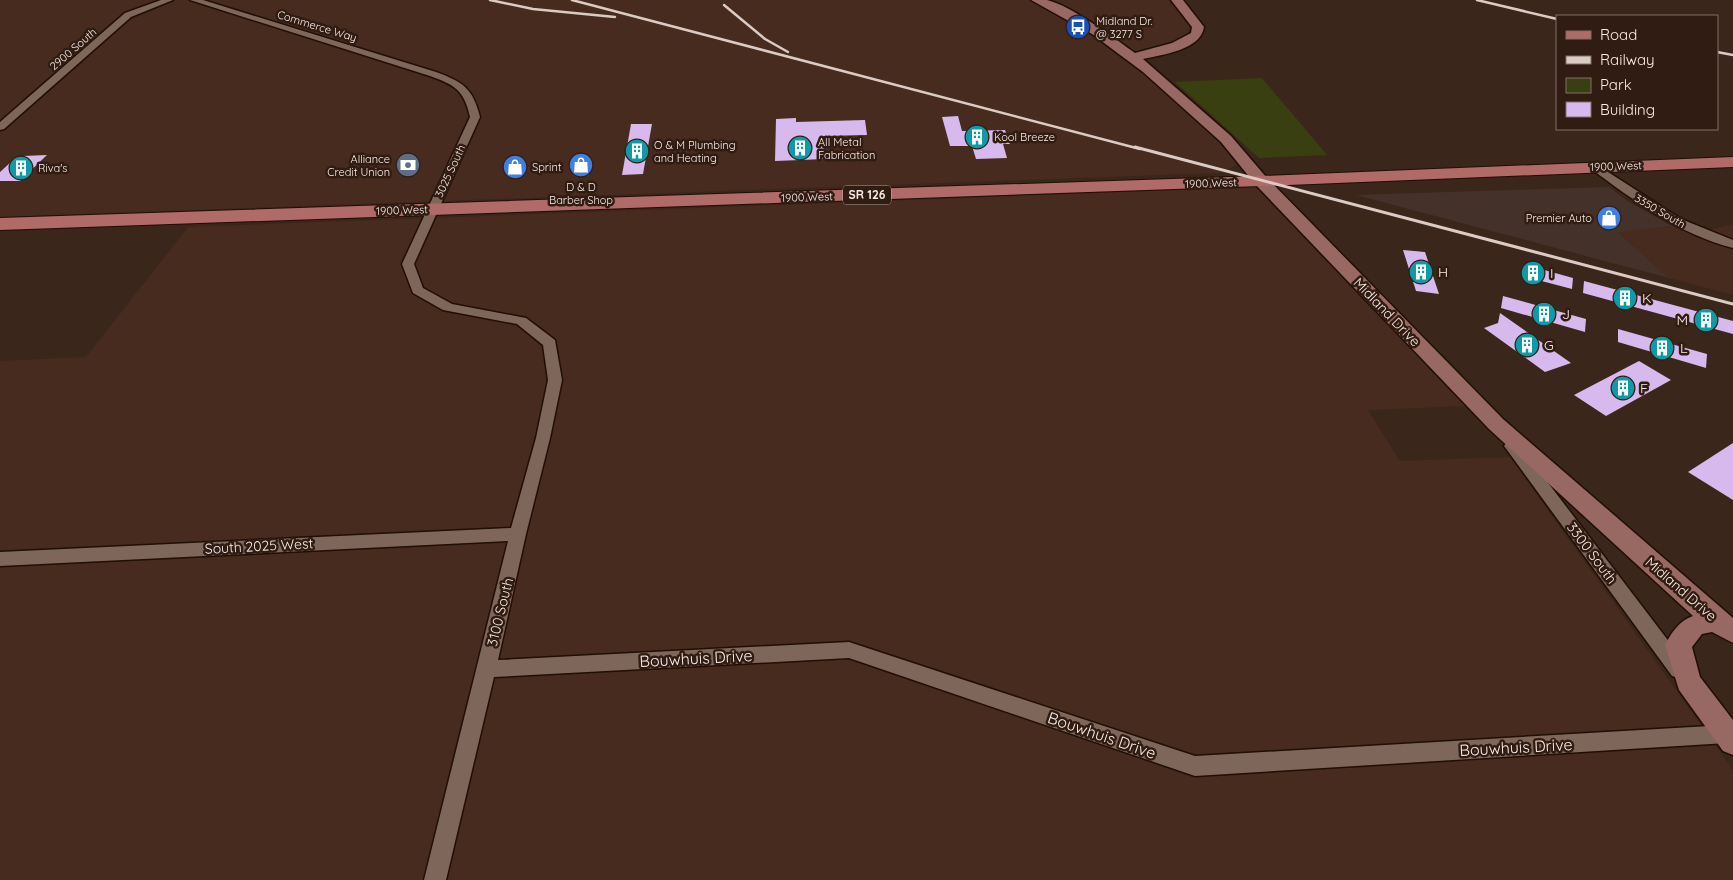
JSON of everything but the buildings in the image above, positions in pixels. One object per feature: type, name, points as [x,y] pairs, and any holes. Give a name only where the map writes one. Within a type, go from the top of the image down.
[{"type":"main road","name":"1900 West","points":[[0,224],[1261,181],[1594,166],[1733,162]]},
{"type":"street","name":"2900 South","points":[[0,127],[128,15],[169,0]]},
{"type":"street","name":"Commerce Way","points":[[194,0],[432,74]]},
{"type":"street","name":"Midland Drive","points":[[1037,0],[1081,21],[1135,57],[1232,145],[1261,181],[1496,424],[1724,626]]},
{"type":"street","points":[[1135,57],[1172,47],[1197,34],[1198,27],[1177,0]]},
{"type":"street","name":"3025 South","points":[[432,74],[457,83],[471,99],[475,117],[408,264],[417,290],[448,307],[521,321],[550,344]]},
{"type":"street","name":"3350 South","points":[[1594,166],[1632,195],[1682,225],[1733,244]]},
{"type":"street","name":"3100 South","points":[[435,880],[543,438],[555,380],[550,344]]},
{"type":"street","name":"3300 South","points":[[1496,424],[1730,738]]},
{"type":"street","name":"South 2025 West","points":[[0,559],[518,534]]},
{"type":"street","name":"3300 South","points":[[1688,682],[1678,644],[1694,626],[1724,626]]},
{"type":"street","name":"Bouwhuis Drive","points":[[486,668],[849,650],[1195,766],[1730,738]]},
{"type":"shaded area","points":[[0,0],[1169,0],[1190,27],[1185,37],[1126,57],[1223,146],[1237,165],[1219,173],[0,217]]},
{"type":"shaded area","points":[[1258,187],[1469,406],[1368,410],[1400,461],[1510,457],[1733,770],[1733,880],[0,880],[0,361],[86,357],[188,227]]},
{"type":"shaded area","points":[[1609,187],[1629,202],[1672,226],[1619,233],[1669,278],[1356,195]]},
{"type":"shaded area","points":[[1733,224],[1733,295],[1669,278],[1618,232],[1672,226],[1706,231]]},
{"type":"green space","points":[[1262,78],[1327,155],[1259,158],[1175,82]]},
{"type":"railway","points":[[490,0],[533,9],[615,17]]},
{"type":"railway","points":[[572,0],[1140,149]]},
{"type":"railway","points":[[1477,0],[1556,19]]},
{"type":"railway","points":[[724,5],[765,39],[788,52]]},
{"type":"railway","points":[[1718,52],[1733,55]]},
{"type":"railway","points":[[1135,147],[1733,304]]},
{"type":"place","name":"Midland Dr. @ 3277 S","points":[[1078,27]]},
{"type":"place","name":"Kool Breeze","points":[[977,137]]},
{"type":"place","name":"All Metal Fabrication","points":[[800,148]]},
{"type":"place","name":"O & M Plumbing and Heating","points":[[637,151]]},
{"type":"place","name":"Alliance Credit Union","points":[[408,165]]},
{"type":"place","name":"D & D Barber Shop","points":[[581,165]]},
{"type":"place","name":"Sprint","points":[[515,167]]},
{"type":"place","name":"Riva's","points":[[21,168]]},
{"type":"place","name":"Premier Auto","points":[[1609,218]]},
{"type":"place","name":"H","points":[[1421,272]]},
{"type":"place","name":"I","points":[[1533,273]]},
{"type":"place","name":"K","points":[[1625,298]]},
{"type":"place","name":"J","points":[[1544,314]]},
{"type":"place","name":"M","points":[[1706,320]]},
{"type":"place","name":"G","points":[[1527,345]]},
{"type":"place","name":"L","points":[[1662,348]]},
{"type":"place","name":"F","points":[[1623,388]]}]
